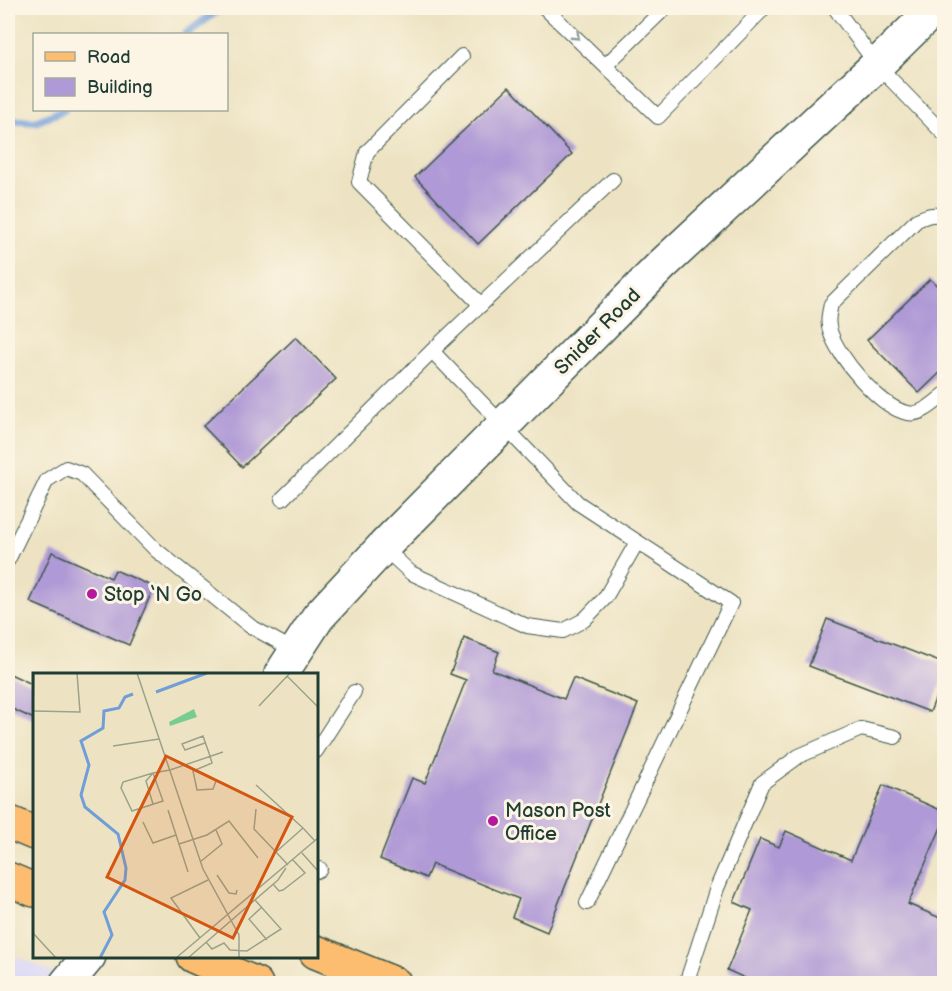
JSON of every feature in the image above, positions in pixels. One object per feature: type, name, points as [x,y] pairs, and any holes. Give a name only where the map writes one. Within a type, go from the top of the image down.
[{"type":"main road","points":[[8,822],[33,833]]},
{"type":"main road","points":[[8,879],[33,890]]},
{"type":"main road","points":[[318,953],[395,984]]},
{"type":"main road","points":[[195,958],[256,984]]},
{"type":"street","name":"Snider Road","points":[[288,663],[318,617],[383,547],[662,265],[935,8]]},
{"type":"street","points":[[66,984],[88,958]]},
{"type":"lane","points":[[545,8],[658,117],[764,8]]},
{"type":"lane","points":[[606,65],[665,8]]},
{"type":"lane","points":[[835,8],[877,65],[945,134]]},
{"type":"lane","points":[[462,56],[367,152],[359,182],[481,305]]},
{"type":"lane","points":[[282,499],[432,351],[613,180]]},
{"type":"lane","points":[[945,217],[927,216],[917,220],[831,304],[828,320],[836,348],[885,402],[909,414],[921,411],[945,395]]},
{"type":"lane","points":[[432,351],[505,424],[578,503],[731,603],[587,903]]},
{"type":"lane","points":[[8,560],[47,480],[66,468],[81,474],[156,550],[250,626],[288,663]]},
{"type":"lane","points":[[383,547],[411,573],[527,626],[563,631],[584,620],[605,598],[637,542]]},
{"type":"lane","points":[[318,748],[354,692]]},
{"type":"lane","points":[[686,984],[717,888],[762,783],[799,756],[861,729],[895,737]]},
{"type":"shaded area","points":[[8,953],[69,979],[51,983],[8,983]]},
{"type":"building","points":[[509,87],[572,154],[478,244],[415,177]]},
{"type":"building","points":[[930,279],[945,293],[945,368],[919,393],[867,340]]},
{"type":"building","points":[[296,337],[336,379],[242,467],[203,426]]},
{"type":"building","name":"Stop ‘N Go","points":[[52,552],[111,578],[115,570],[154,587],[129,645],[30,602]]},
{"type":"building","points":[[827,619],[945,664],[945,674],[930,712],[809,666]]},
{"type":"building","name":"Mason Post Office","points":[[464,638],[499,652],[492,670],[564,699],[573,678],[638,704],[547,932],[512,917],[519,899],[432,864],[426,878],[380,859],[412,778],[425,783],[466,680],[450,674]]},
{"type":"building","points":[[8,673],[33,685],[33,719],[8,707]]},
{"type":"building","points":[[883,785],[945,812],[945,818],[908,904],[945,920],[945,984],[758,984],[727,970],[752,910],[734,902],[760,839],[779,847],[786,831],[851,860]]},
{"type":"waterway","points":[[187,33],[221,8]]},
{"type":"waterway","points":[[8,120],[35,122],[62,111]]},
{"type":"place","name":"Stop ‘N Go","points":[[92,594]]},
{"type":"place","name":"Mason Post Office","points":[[493,821]]}]
